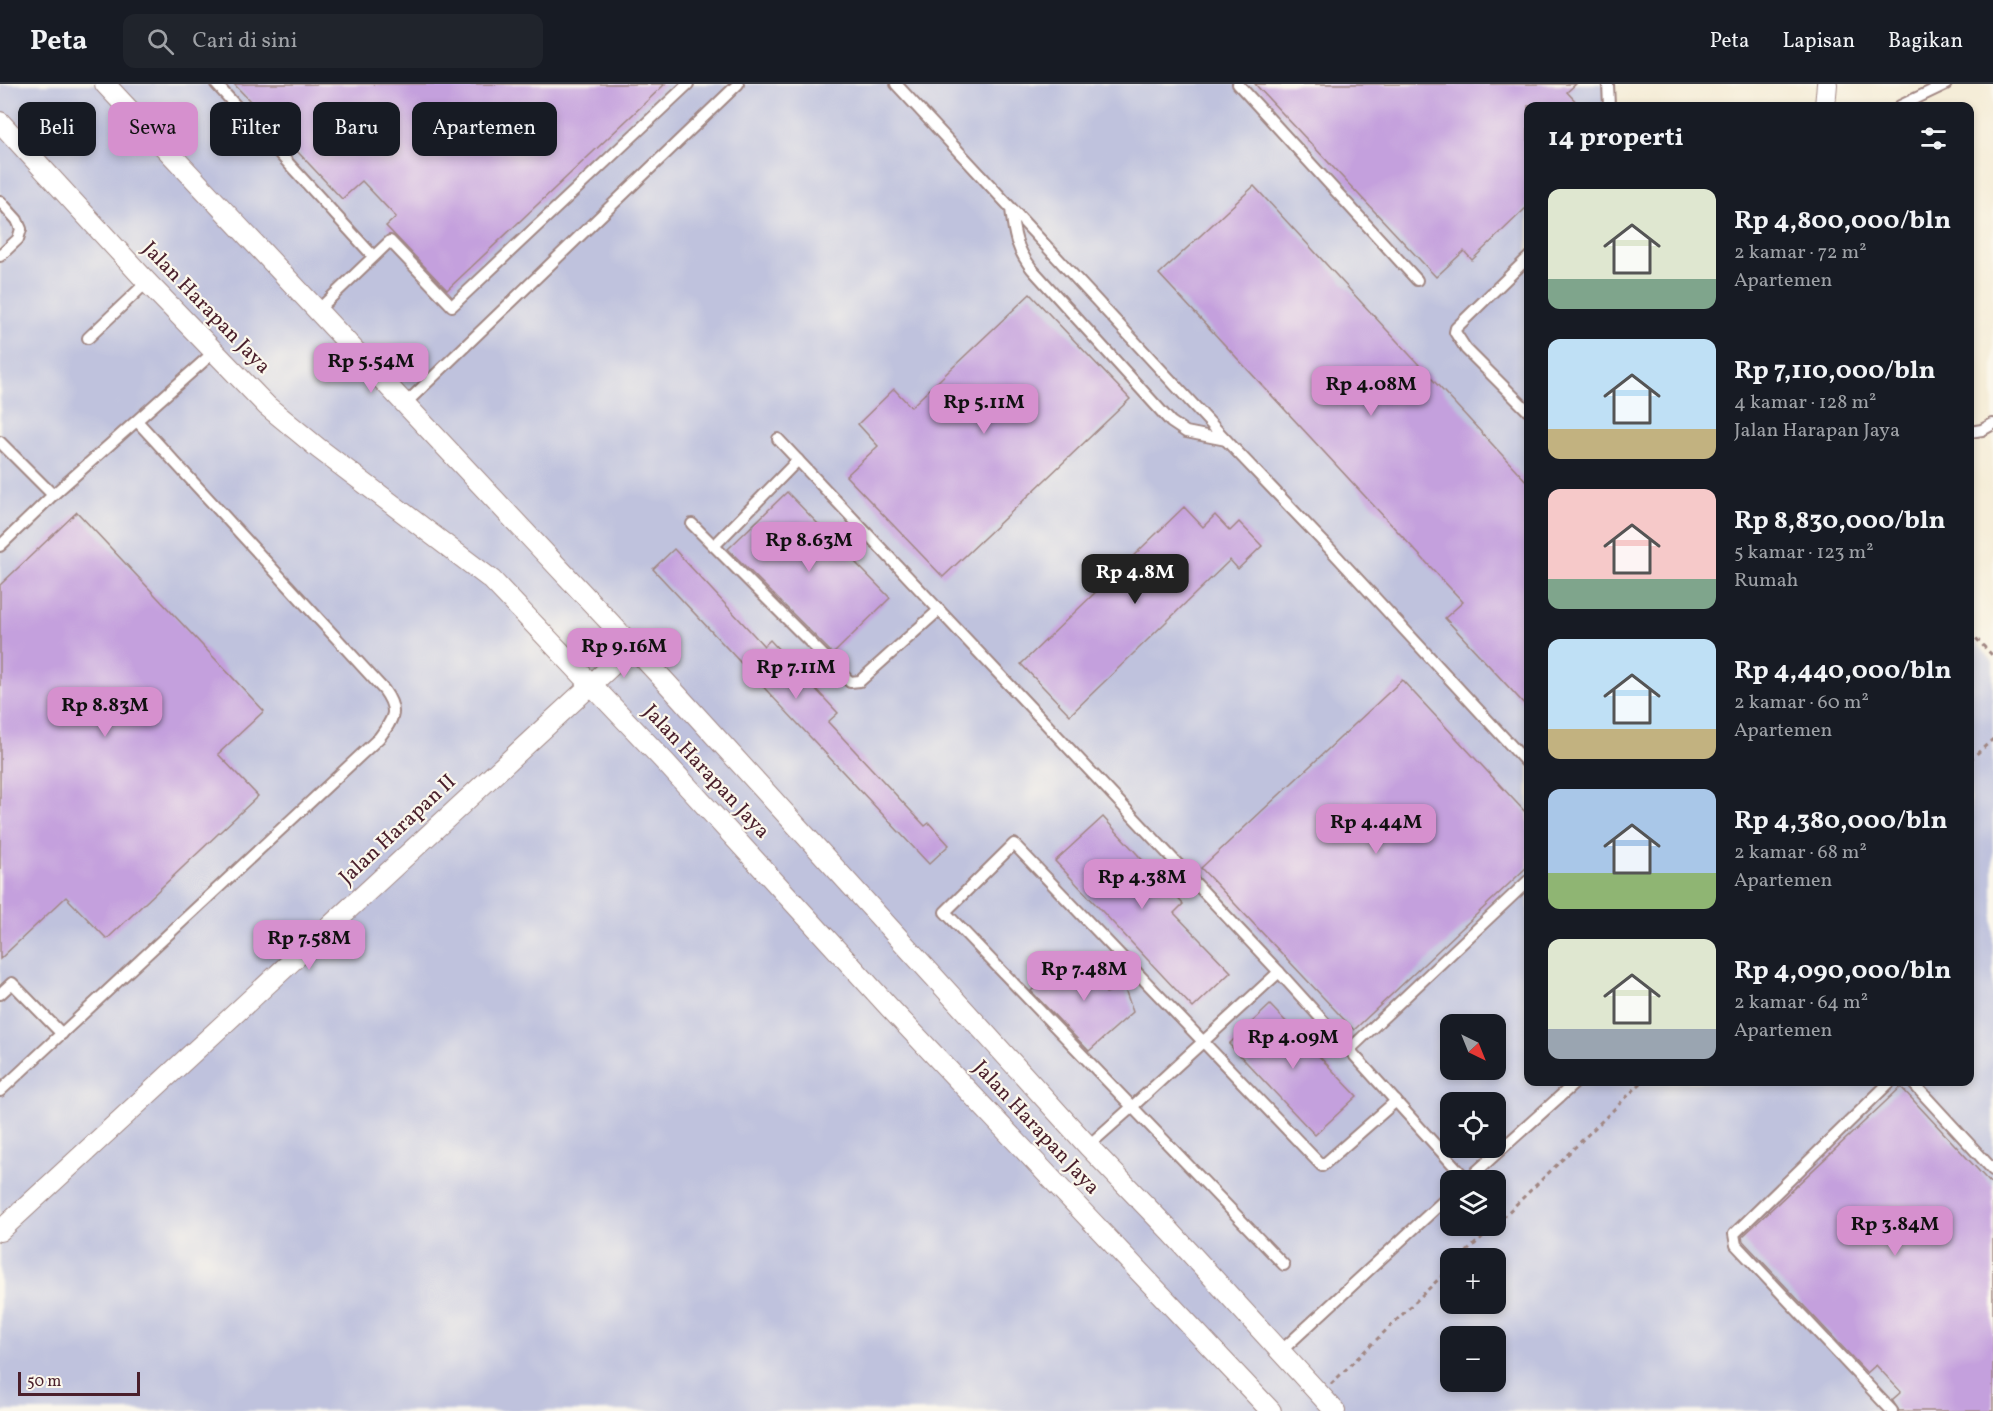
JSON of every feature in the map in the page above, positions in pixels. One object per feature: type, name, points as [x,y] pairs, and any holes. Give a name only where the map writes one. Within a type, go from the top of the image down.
[{"type":"street","name":"Jalan Harapan Jaya","points":[[105,84],[663,679],[1088,1146],[1171,1232],[1335,1411]]},
{"type":"street","points":[[1825,102],[1827,84]]},
{"type":"street","name":"Jalan Harapan Jaya","points":[[0,122],[147,282],[267,406],[318,448],[492,580],[897,1016],[1271,1411]]},
{"type":"street","name":"Jalan Harapan II","points":[[0,1231],[632,647]]},
{"type":"lane","points":[[216,84],[374,255]]},
{"type":"lane","points":[[318,310],[390,241],[452,306],[688,84]]},
{"type":"lane","points":[[406,403],[738,84]]},
{"type":"lane","points":[[896,84],[1524,760]]},
{"type":"lane","points":[[1238,84],[1417,280]]},
{"type":"lane","points":[[1608,84],[1609,102]]},
{"type":"lane","points":[[1908,102],[1946,84]]},
{"type":"lane","points":[[0,201],[20,224],[21,229],[18,239],[0,256]]},
{"type":"lane","points":[[1011,209],[1014,238],[1020,254],[1171,422],[1186,432],[1226,440]]},
{"type":"lane","points":[[1524,262],[1456,327],[1455,332],[1466,349],[1524,407]]},
{"type":"lane","points":[[88,338],[147,282]]},
{"type":"lane","points":[[0,546],[53,495],[214,352]]},
{"type":"lane","points":[[0,1091],[380,738],[393,719],[393,703],[384,690],[137,421]]},
{"type":"lane","points":[[1974,431],[1993,424]]},
{"type":"lane","points":[[778,439],[1279,972],[1467,1180],[1572,1086]]},
{"type":"lane","points":[[0,442],[53,495]]},
{"type":"lane","points":[[714,546],[798,460]]},
{"type":"lane","points":[[692,524],[850,682],[860,681],[939,610]]},
{"type":"lane","points":[[1284,1265],[945,912],[1014,844],[1322,1166],[1396,1101]]},
{"type":"lane","points":[[1350,1049],[1524,885]]},
{"type":"lane","points":[[1088,1146],[1279,972]]},
{"type":"lane","points":[[0,994],[12,983],[62,1034]]},
{"type":"lane","points":[[1886,1086],[1734,1234],[1736,1245],[1892,1411]]},
{"type":"lane","points":[[1916,1086],[1993,1170]]},
{"type":"lane","points":[[1281,1351],[1440,1204]]},
{"type":"path","points":[[1974,636],[1993,657]]},
{"type":"path","points":[[1974,756],[1993,739]]},
{"type":"path","points":[[1506,1214],[1638,1086]]},
{"type":"path","points":[[1471,1248],[1483,1236]]},
{"type":"path","points":[[1320,1395],[1440,1278]]},
{"type":"shaded area","points":[[0,84],[1611,84],[1613,102],[1524,102],[1524,1086],[1974,1086],[1974,639],[1993,662],[1993,1411],[0,1411]]},
{"type":"building","points":[[234,84],[665,84],[447,290],[386,226],[396,217],[362,181],[342,199],[301,155],[301,102],[251,102]]},
{"type":"building","points":[[1255,84],[1576,84],[1567,92],[1576,102],[1524,102],[1524,210],[1472,260],[1464,251],[1436,277]]},
{"type":"building","points":[[1254,186],[1524,479],[1524,704],[1445,618],[1463,602],[1159,274]]},
{"type":"building","points":[[1030,294],[1130,399],[943,577],[846,476],[878,446],[858,424],[894,389],[911,407]]},
{"type":"building","points":[[787,492],[890,598],[833,654],[728,549]]},
{"type":"building","points":[[1184,507],[1203,527],[1215,515],[1230,531],[1239,522],[1262,546],[1238,569],[1230,560],[1070,715],[1021,664]]},
{"type":"building","points":[[77,512],[264,711],[218,754],[258,796],[107,939],[66,897],[0,959],[0,585]]},
{"type":"building","points":[[674,549],[764,646],[770,640],[838,713],[828,722],[925,826],[929,823],[949,845],[929,864],[653,569]]},
{"type":"building","points":[[1402,680],[1524,811],[1524,870],[1354,1030],[1201,868]]},
{"type":"building","points":[[1103,817],[1183,904],[1174,913],[1231,972],[1193,1008],[1055,861]]},
{"type":"building","points":[[1093,955],[1106,993],[1124,986],[1133,1012],[1089,1051],[1031,991],[1039,984],[1061,976],[1058,967]]},
{"type":"building","points":[[1270,1005],[1357,1096],[1315,1135],[1229,1044]]},
{"type":"building","points":[[1901,1087],[1993,1186],[1993,1411],[1899,1411],[1892,1400],[1901,1392],[1876,1365],[1867,1373],[1743,1241],[1742,1237]]}]
